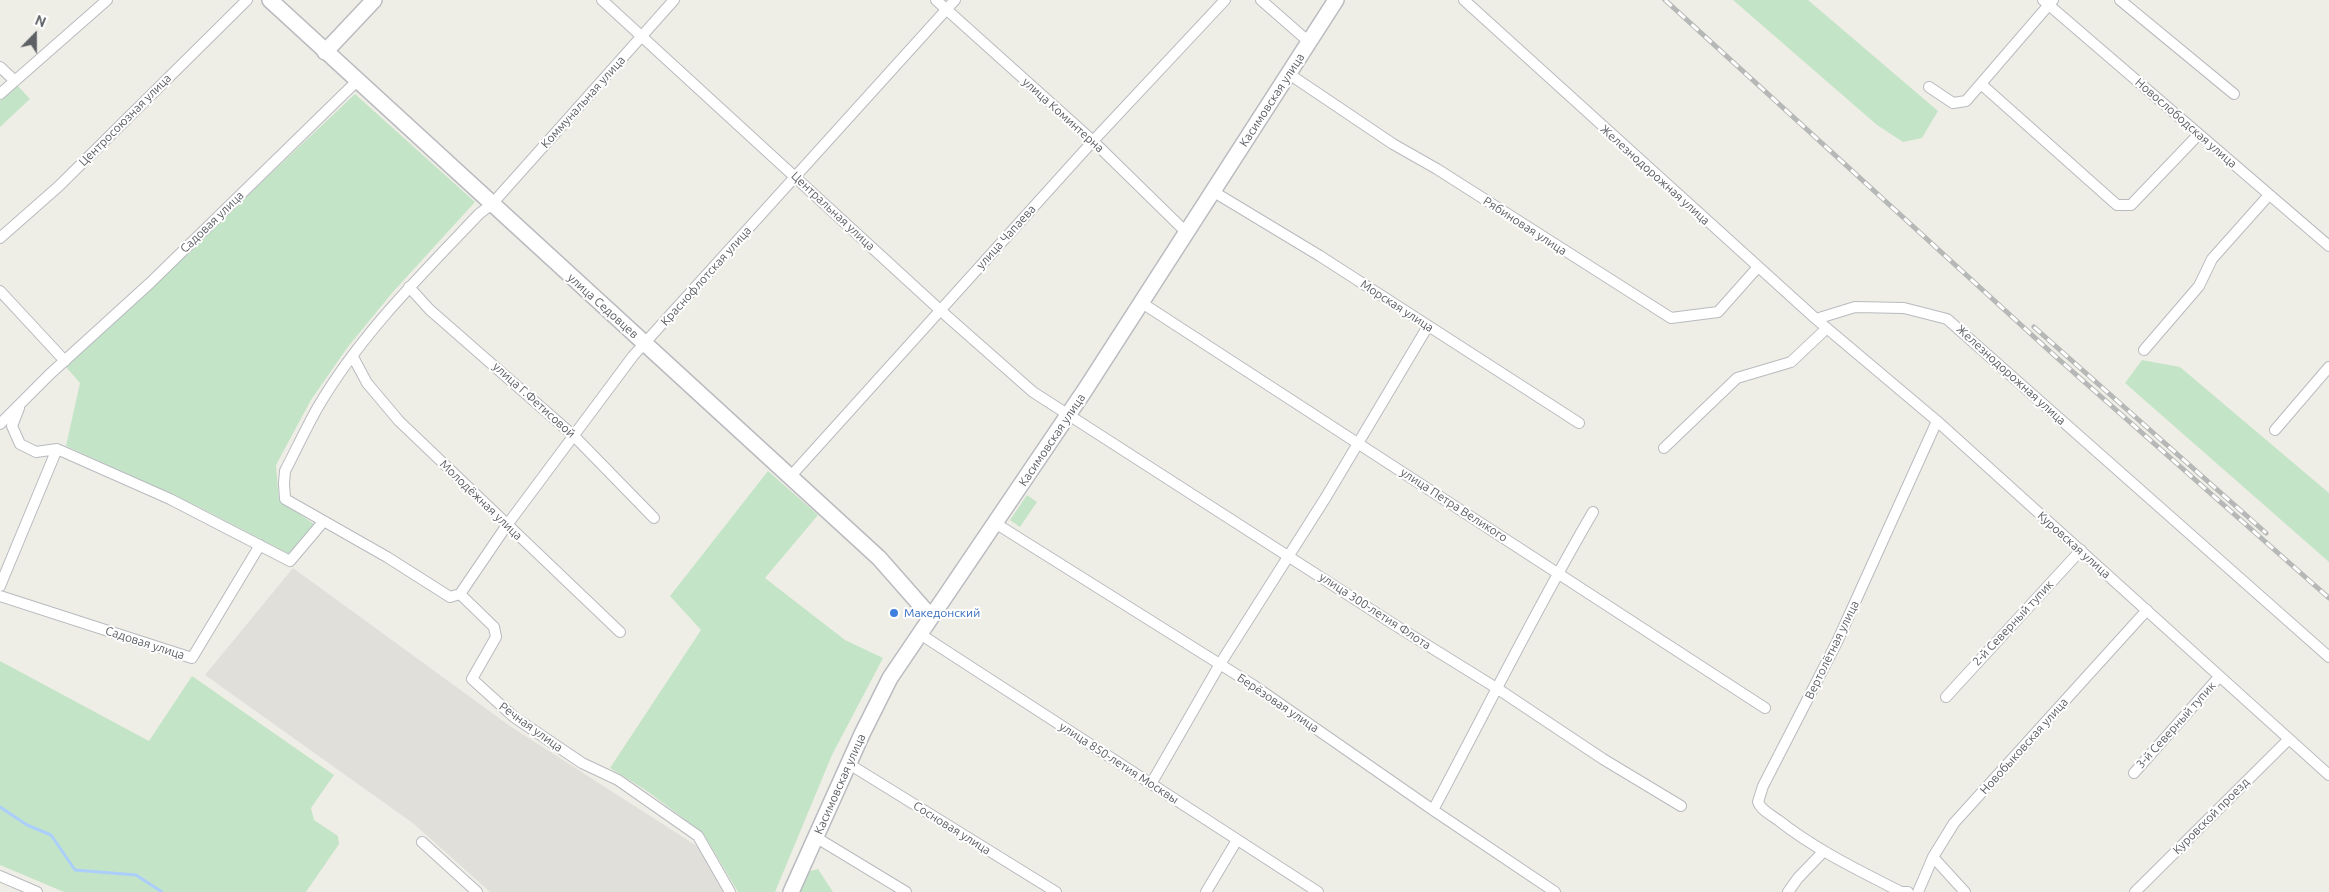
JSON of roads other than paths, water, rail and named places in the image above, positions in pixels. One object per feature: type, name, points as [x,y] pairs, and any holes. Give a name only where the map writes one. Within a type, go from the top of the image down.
[{"type":"main road","name":"улица Седовцев","points":[[270,0],[879,558],[931,617]]},
{"type":"main road","points":[[325,52],[374,0]]},
{"type":"main road","name":"Касимовская улица","points":[[791,892],[880,697],[931,617],[1068,416],[1142,303],[1336,0]]},
{"type":"street","points":[[0,94],[107,0]]},
{"type":"street","name":"Центросоюзная улица","points":[[0,238],[59,186],[247,0]]},
{"type":"street","name":"Центральная улица","points":[[602,0],[940,310],[1031,391],[1068,416]]},
{"type":"street","name":"Коммунальная улица","points":[[323,522],[285,499],[284,483],[285,471],[318,406],[353,357],[410,287],[479,214],[492,204],[674,0]]},
{"type":"street","name":"улица Коминтерна","points":[[936,0],[1093,141],[1187,233]]},
{"type":"street","name":"Краснофлотская улица","points":[[460,594],[507,525],[633,356],[955,0]]},
{"type":"street","name":"улица Чапаева","points":[[790,477],[1093,141],[1225,0]]},
{"type":"street","points":[[1260,0],[1310,42]]},
{"type":"street","name":"Железнодорожная улица","points":[[1464,0],[1816,318],[1855,307],[1904,308],[1948,319],[2329,657]]},
{"type":"street","points":[[2120,0],[2234,94]]},
{"type":"street","points":[[1929,87],[1953,103],[1966,101],[2048,1]]},
{"type":"street","name":"Новослободская улица","points":[[2048,1],[2329,246]]},
{"type":"street","points":[[0,67],[15,81]]},
{"type":"street","name":"Рябиновая улица","points":[[1289,74],[1385,139],[1670,318],[1718,312],[1758,267]]},
{"type":"street","name":"Садовая улица","points":[[0,424],[157,276],[357,81]]},
{"type":"street","points":[[1981,84],[2117,205],[2131,205],[2199,134]]},
{"type":"street","name":"Морская улица","points":[[1214,192],[1428,326],[1578,423]]},
{"type":"street","points":[[2144,350],[2199,286],[2212,259],[2269,195]]},
{"type":"street","name":"улица Г.Фетисовой","points":[[410,287],[430,310],[574,436],[654,518]]},
{"type":"street","points":[[0,291],[65,361]]},
{"type":"street","name":"улица Петра Великого","points":[[1142,303],[1765,708]]},
{"type":"street","name":"Куровская улица","points":[[1816,318],[1937,421],[2288,740],[2329,774]]},
{"type":"street","points":[[1151,784],[1220,664],[1289,556],[1428,326]]},
{"type":"street","points":[[1664,448],[1737,378],[1791,362],[1827,328]]},
{"type":"street","name":"Молодёжная улица","points":[[353,357],[367,383],[400,421],[620,632]]},
{"type":"street","points":[[2275,430],[2329,367]]},
{"type":"street","points":[[19,406],[12,426],[20,444],[36,452],[57,449],[170,498],[290,561],[323,522],[387,557],[450,597],[460,594]]},
{"type":"street","name":"улица 300-летия Флота","points":[[1068,416],[1498,689],[1603,759],[1681,806]]},
{"type":"street","name":"Вертолётная улица","points":[[1908,892],[1901,892],[1823,852],[1762,808],[1759,798],[1763,786],[1837,642],[1937,421]]},
{"type":"street","points":[[0,586],[57,449]]},
{"type":"street","points":[[1433,810],[1498,689],[1557,572],[1593,512]]},
{"type":"street","name":"Берёзовая улица","points":[[995,523],[1253,685],[1433,810],[1556,892]]},
{"type":"street","name":"Садовая улица","points":[[0,596],[192,658],[260,545]]},
{"type":"street","name":"2-й Северный тупик","points":[[1946,697],[2081,550]]},
{"type":"street","name":"Речная улица","points":[[460,594],[494,627],[496,637],[472,679],[514,717],[582,763],[625,785],[698,836],[730,892]]},
{"type":"street","name":"Новобыковская улица","points":[[1918,892],[1933,857],[1954,823],[2147,610]]},
{"type":"street","name":"улица 850-летия Москвы","points":[[920,634],[1318,892]]},
{"type":"street","name":"3-й Северный тупик","points":[[2134,774],[2219,677]]},
{"type":"street","name":"Куровской проезд","points":[[2135,892],[2288,740]]},
{"type":"street","name":"Сосновая улица","points":[[849,764],[1056,892]]},
{"type":"street","points":[[817,838],[906,892]]},
{"type":"street","points":[[1206,892],[1237,840]]},
{"type":"street","points":[[422,842],[478,892]]},
{"type":"street","points":[[1788,892],[1798,878],[1823,852]]},
{"type":"street","points":[[1933,857],[1965,892]]},
{"type":"street","points":[[0,876],[37,892]]},
{"type":"waterway","points":[[0,807],[27,825],[51,835],[75,870],[136,875],[162,892]]},
{"type":"railway","points":[[1665,0],[2055,356],[2329,598]]},
{"type":"railway","points":[[2034,327],[2266,533]]},
{"type":"place","name":"Македонский","points":[[894,613]]}]
